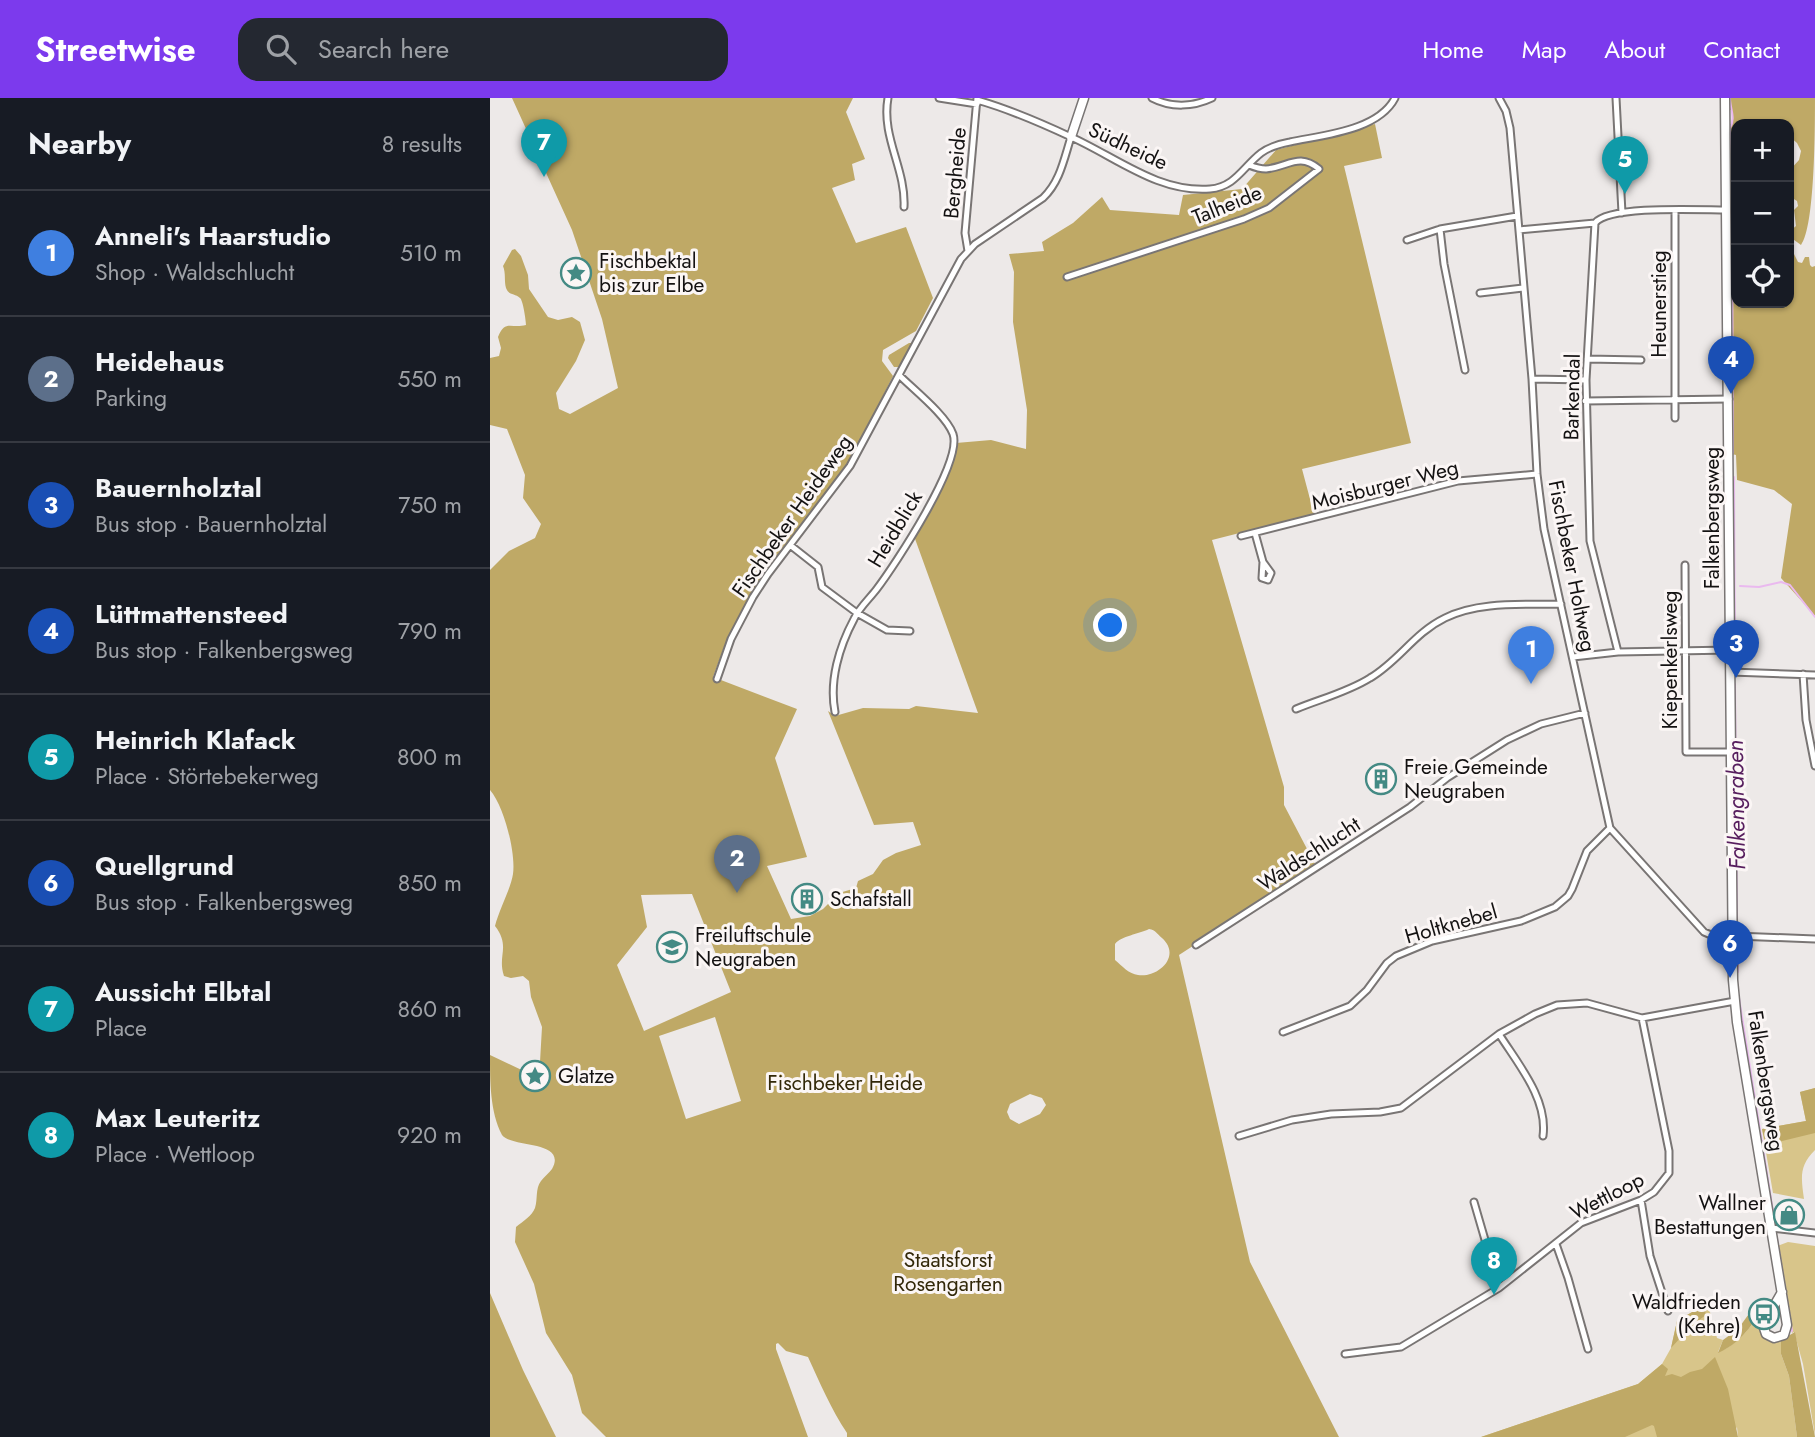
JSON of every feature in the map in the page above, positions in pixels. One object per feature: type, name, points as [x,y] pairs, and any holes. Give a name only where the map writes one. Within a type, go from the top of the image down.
[{"type":"street","points":[[888,98],[887,128],[903,190],[904,207]]},
{"type":"street","name":"Südheide","points":[[939,98],[977,101],[1072,137],[1150,178],[1210,189],[1228,184],[1240,176],[1259,154],[1273,146],[1339,132],[1375,118],[1391,107],[1395,98]]},
{"type":"street","points":[[968,251],[1051,190],[1057,182],[1084,98]]},
{"type":"street","points":[[1152,98],[1180,105],[1206,99]]},
{"type":"street","points":[[1180,105],[1186,98]]},
{"type":"street","name":"Fischbeker Holtweg","points":[[1499,98],[1510,128],[1532,379],[1537,474],[1544,529],[1610,828],[1704,932],[1733,936],[1815,939]]},
{"type":"street","points":[[1616,98],[1622,213]]},
{"type":"street","name":"Falkenbergsweg","points":[[1724,98],[1735,1001],[1782,1292],[1787,1330],[1782,1336],[1772,1338],[1765,1333],[1763,1325],[1782,1292]]},
{"type":"street","name":"Bergheide","points":[[968,251],[965,233],[977,101]]},
{"type":"street","name":"Talheide","points":[[1067,277],[1244,219],[1269,208],[1319,169],[1311,162],[1300,160],[1265,169],[1249,165]]},
{"type":"street","points":[[1519,230],[1595,223],[1600,217],[1632,211],[1726,210]]},
{"type":"street","name":"Heunerstieg","points":[[1675,211],[1675,418]]},
{"type":"street","points":[[1407,240],[1440,229],[1517,216]]},
{"type":"street","name":"Barkendal","points":[[1595,223],[1585,401],[1590,541],[1618,652]]},
{"type":"street","points":[[1440,229],[1444,264],[1465,370]]},
{"type":"street","name":"Fischbeker Heideweg","points":[[717,679],[732,639],[761,583],[850,466],[955,270],[968,251]]},
{"type":"street","points":[[1480,293],[1523,288]]},
{"type":"street","points":[[1587,359],[1640,360]]},
{"type":"street","name":"Heidblick","points":[[835,712],[835,672],[845,638],[857,613],[917,528],[953,456],[955,442],[949,427],[899,375]]},
{"type":"street","points":[[1532,379],[1586,380]]},
{"type":"street","points":[[1585,401],[1729,399]]},
{"type":"street","name":"Moisburger Weg","points":[[1241,536],[1458,481],[1537,474]]},
{"type":"street","points":[[1255,533],[1263,562]]},
{"type":"street","points":[[790,545],[818,567],[822,587],[857,613],[891,631],[910,631]]},
{"type":"street","name":"Kiepenkerlsweg","points":[[1685,565],[1686,752],[1730,752]]},
{"type":"street","points":[[1296,709],[1370,679],[1419,633],[1446,617],[1481,608],[1561,604]]},
{"type":"street","points":[[1573,657],[1618,652],[1731,650]]},
{"type":"street","points":[[1731,672],[1815,675]]},
{"type":"street","points":[[1803,674],[1815,766]]},
{"type":"street","name":"Waldschlucht","points":[[1196,945],[1410,807],[1447,778],[1507,740],[1541,724],[1585,713]]},
{"type":"street","name":"Holtknebel","points":[[1283,1032],[1350,1006],[1396,956],[1432,941],[1521,921],[1555,907],[1572,889],[1587,851],[1610,828]]},
{"type":"street","points":[[1239,1136],[1292,1120],[1401,1108],[1499,1034],[1557,1005],[1587,1003],[1642,1018],[1735,1001]]},
{"type":"street","name":"Wettloop","points":[[1345,1354],[1401,1347],[1499,1288],[1581,1223],[1641,1200],[1664,1183],[1670,1162],[1642,1018]]},
{"type":"street","points":[[1499,1034],[1540,1104],[1545,1123],[1543,1136]]},
{"type":"street","points":[[1641,1200],[1650,1256],[1668,1311]]},
{"type":"street","points":[[1474,1202],[1499,1288]]},
{"type":"street","points":[[1771,1228],[1815,1233]]},
{"type":"street","points":[[1556,1244],[1569,1278],[1588,1349]]},
{"type":"shaded area","points":[[1815,1088],[1815,1150],[1806,1161],[1802,1172],[1804,1199],[1773,1193],[1762,1129],[1806,1121],[1800,1092]]},
{"type":"shaded area","points":[[1788,1242],[1815,1246],[1815,1435],[1803,1364],[1791,1329],[1777,1246]]},
{"type":"shaded area","points":[[1772,1299],[1757,1326],[1781,1340],[1781,1354],[1789,1376],[1797,1437],[1738,1437],[1737,1427],[1732,1437],[1481,1437],[1638,1384],[1662,1364],[1671,1348],[1677,1321],[1704,1305],[1710,1312],[1717,1338],[1723,1340],[1718,1352],[1727,1348],[1742,1336]]},
{"type":"green space","name":"Staatsforst Rosengarten","points":[[512,98],[853,98],[846,112],[865,159],[852,164],[855,180],[832,188],[856,243],[906,227],[933,298],[916,331],[883,350],[882,361],[893,376],[848,466],[756,585],[727,639],[713,677],[797,709],[775,758],[807,857],[767,866],[791,919],[810,916],[823,909],[839,893],[856,888],[858,881],[873,874],[883,860],[921,845],[913,822],[874,825],[828,711],[835,716],[863,708],[909,709],[916,706],[978,713],[914,536],[949,470],[956,443],[991,440],[1026,449],[1027,410],[1013,322],[1014,272],[1009,254],[1044,251],[1042,242],[1073,223],[1102,197],[1110,210],[1179,215],[1183,195],[1242,189],[1276,150],[1375,124],[1382,158],[1344,166],[1411,443],[1302,469],[1314,514],[1212,540],[1284,787],[1284,805],[1316,866],[1179,955],[1250,1262],[1339,1437],[847,1437],[808,1357],[786,1351],[778,1343],[776,1349],[808,1437],[606,1437],[582,1413],[572,1375],[546,1333],[534,1284],[515,1242],[516,1227],[534,1211],[539,1184],[552,1169],[555,1160],[552,1153],[546,1149],[516,1142],[502,1135],[493,1106],[490,1065],[490,1055],[528,1073],[540,1062],[542,1027],[531,997],[529,981],[523,976],[504,976],[502,940],[495,926],[512,880],[513,865],[511,842],[504,818],[490,790],[490,570],[509,551],[535,538],[541,524],[523,498],[525,475],[507,429],[490,425],[490,358],[499,356],[501,348],[498,337],[503,328],[526,325],[521,300],[509,292],[505,285],[503,266],[515,249],[521,256],[528,275],[529,289],[548,317],[558,320],[572,317],[580,322],[585,340],[576,361],[556,393],[559,409],[570,414],[618,388],[602,319],[572,230]],"holes":[[[692,894],[731,992],[644,1031],[617,965],[647,927],[641,895]],[[1153,930],[1168,945],[1170,952],[1165,964],[1146,975],[1129,971],[1115,960],[1115,944],[1126,937]],[[715,1017],[741,1101],[686,1119],[659,1036]],[[1030,1094],[1042,1098],[1046,1105],[1040,1114],[1019,1124],[1010,1119],[1007,1112],[1010,1104]]]},
{"type":"green space","points":[[1727,98],[1815,98],[1812,198],[1806,235],[1801,245],[1794,240],[1794,210],[1798,206],[1794,199],[1794,166],[1801,151],[1794,140],[1794,119],[1732,119],[1732,110],[1727,110]]},
{"type":"green space","points":[[1727,124],[1731,124],[1731,308],[1794,308],[1794,254],[1798,262],[1802,263],[1805,257],[1809,257],[1810,265],[1815,266],[1815,616],[1781,578],[1792,504],[1774,490],[1737,480],[1736,455],[1732,454]]},
{"type":"green space","points":[[913,343],[901,367],[894,367],[889,355]]},
{"type":"green space","points":[[1815,1088],[1815,1133],[1766,1145],[1762,1129],[1806,1121],[1800,1092]]},
{"type":"green space","points":[[490,1293],[523,1370],[556,1437],[490,1437]]},
{"type":"green space","points":[[1772,1299],[1743,1335],[1718,1353],[1723,1340],[1738,1329],[1756,1304]]},
{"type":"green space","points":[[1704,1305],[1706,1315],[1692,1325],[1671,1348],[1677,1321]]},
{"type":"green space","points":[[1795,1332],[1815,1437],[1797,1437],[1789,1376],[1781,1354],[1781,1340]]},
{"type":"green space","points":[[1715,1357],[1728,1389],[1738,1437],[1657,1437],[1652,1425],[1625,1437],[1481,1437],[1638,1384],[1662,1364],[1668,1369],[1665,1376],[1672,1374],[1681,1377],[1702,1369]]},
{"type":"waterway","name":"Falkengraben","points":[[1730,98],[1733,117],[1730,128],[1731,182]]},
{"type":"waterway","name":"Falkengraben","points":[[1732,245],[1733,453]]},
{"type":"waterway","name":"Falkengraben","points":[[1734,477],[1735,664]]},
{"type":"waterway","points":[[1740,586],[1759,587],[1781,582],[1790,585],[1815,617]]},
{"type":"waterway","name":"Falkengraben","points":[[1735,684],[1737,925]]},
{"type":"waterway","name":"Falkengraben","points":[[1738,948],[1738,972]]},
{"type":"waterway","name":"Falkengraben","points":[[1739,998],[1774,1218]]},
{"type":"waterway","name":"Falkengraben","points":[[1777,1239],[1792,1331]]},
{"type":"place","name":"Aussicht Elbtal","points":[[544,177]]},
{"type":"place","name":"Heinrich Klafack","points":[[1625,194]]},
{"type":"place","name":"Fischbektal bis zur Elbe","points":[[576,273]]},
{"type":"place","name":"Lüttmattensteed","points":[[1731,394]]},
{"type":"place","name":"Bauernholztal","points":[[1736,678]]},
{"type":"place","name":"Anneli's Haarstudio","points":[[1531,684]]},
{"type":"place","name":"Freie Gemeinde Neugraben","points":[[1381,779]]},
{"type":"place","name":"Heidehaus","points":[[737,893]]},
{"type":"place","name":"Schafstall","points":[[807,899]]},
{"type":"place","name":"Freiluftschule Neugraben","points":[[672,947]]},
{"type":"place","name":"Quellgrund","points":[[1730,978]]},
{"type":"place","name":"Glatze","points":[[535,1076]]},
{"type":"place","name":"Wallner Bestattungen","points":[[1789,1215]]},
{"type":"place","name":"Max Leuteritz","points":[[1494,1295]]},
{"type":"place","name":"Waldfrieden (Kehre)","points":[[1764,1314]]},
{"type":"park label","name":"Fischbeker Heide","points":[[845,1083]]}]
